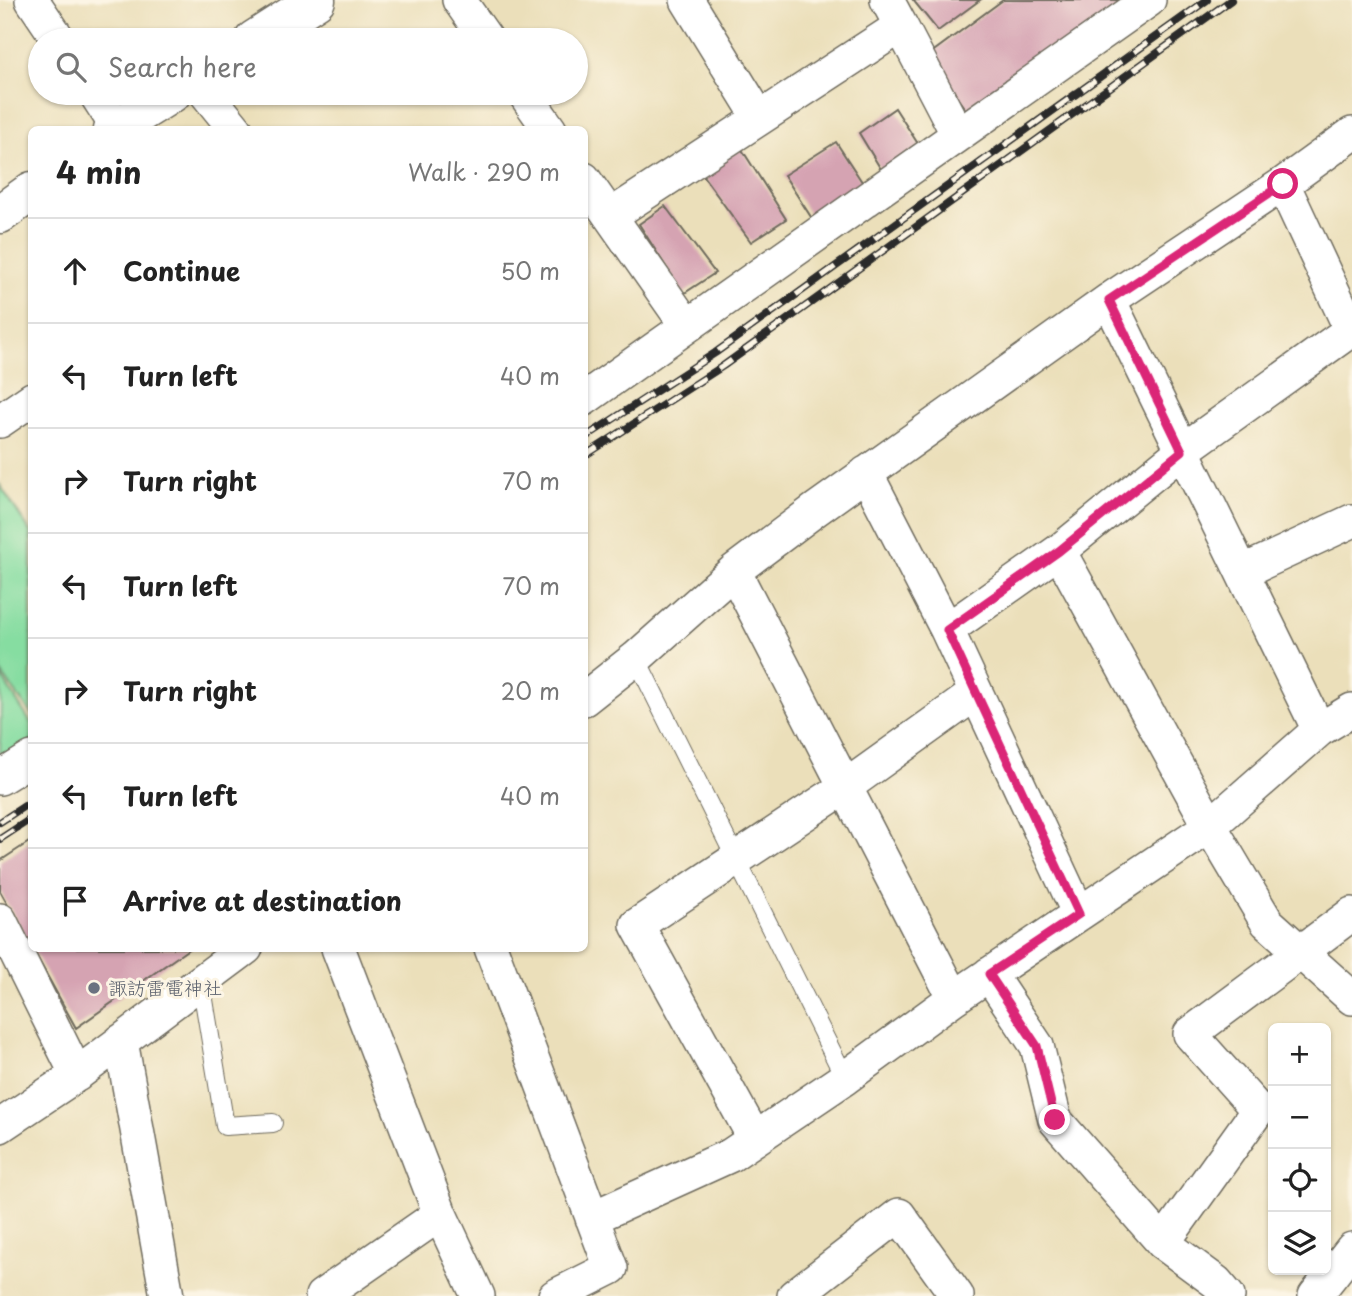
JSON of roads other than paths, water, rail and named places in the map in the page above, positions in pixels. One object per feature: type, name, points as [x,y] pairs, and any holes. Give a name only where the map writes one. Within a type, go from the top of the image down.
[{"type":"street","points":[[32,0],[51,28]]},
{"type":"street","points":[[273,28],[316,0]]},
{"type":"street","points":[[458,0],[478,28]]},
{"type":"street","points":[[687,0],[759,117]]},
{"type":"street","points":[[588,396],[1149,0]]},
{"type":"street","points":[[610,216],[759,117],[894,13],[958,135]]},
{"type":"street","points":[[101,105],[114,126]]},
{"type":"street","points":[[118,126],[152,105]]},
{"type":"street","points":[[216,105],[233,126]]},
{"type":"street","points":[[532,105],[547,126]]},
{"type":"street","points":[[588,696],[636,658],[734,571],[866,473],[1109,300],[1283,184],[1352,134]]},
{"type":"street","points":[[947,630],[1059,551],[1182,451],[1352,331],[1283,184]]},
{"type":"street","points":[[588,185],[687,326]]},
{"type":"street","points":[[0,214],[28,194]]},
{"type":"street","points":[[1109,300],[1319,730]]},
{"type":"street","points":[[0,421],[28,402]]},
{"type":"street","points":[[866,473],[947,630],[1079,914]]},
{"type":"street","points":[[1242,572],[1352,521]]},
{"type":"street","points":[[1059,551],[1210,826],[1267,922],[1352,998]]},
{"type":"street","points":[[734,571],[954,998]]},
{"type":"street","points":[[755,1139],[637,925],[845,787],[976,692]]},
{"type":"street","points":[[592,1218],[731,1155],[755,1139],[845,1078],[954,998],[1210,826],[1319,730],[1352,710]]},
{"type":"street","points":[[0,778],[28,760]]},
{"type":"street","points":[[1163,1244],[1258,1110],[1190,1034],[1352,914]]},
{"type":"street","points":[[0,920],[77,1074]]},
{"type":"street","points":[[0,1126],[77,1074],[241,952]]},
{"type":"street","points":[[340,952],[440,1214],[478,1296]]},
{"type":"street","points":[[492,952],[611,1268],[571,1293]]},
{"type":"street","points":[[989,974],[1037,1046],[1055,1120],[1163,1244],[1216,1282],[1228,1296]]},
{"type":"street","points":[[121,1041],[167,1296]]},
{"type":"street","points":[[322,1296],[440,1214]]},
{"type":"street","points":[[794,1296],[899,1215],[957,1296]]},
{"type":"street","points":[[1315,1296],[1352,1249]]},
{"type":"lane","points":[[636,658],[845,1078]]},
{"type":"lane","points":[[201,982],[225,1126],[272,1124]]},
{"type":"railway","points":[[588,435],[715,353],[1207,0]]},
{"type":"railway","points":[[588,453],[723,366],[1231,0]]},
{"type":"railway","points":[[0,822],[28,804]]},
{"type":"railway","points":[[0,839],[28,821]]},
{"type":"place","name":"諏訪雷電神社","points":[[94,988]]}]
